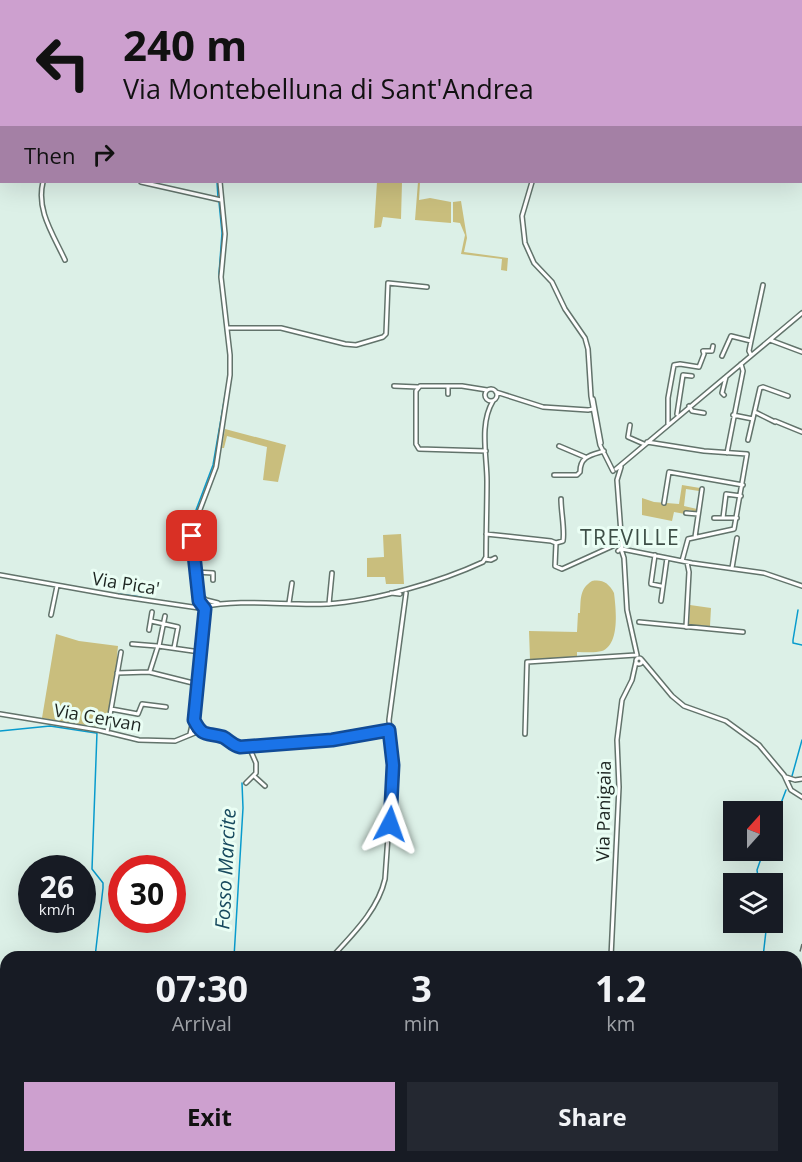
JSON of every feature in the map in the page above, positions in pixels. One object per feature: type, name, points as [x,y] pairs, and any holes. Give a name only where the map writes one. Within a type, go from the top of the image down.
[{"type":"street","points":[[43,183],[40,197],[42,210],[65,260]]},
{"type":"street","points":[[146,183],[222,200]]},
{"type":"street","points":[[220,183],[225,240],[221,277],[231,369],[216,467],[193,528],[192,546],[202,620],[194,720],[196,730],[225,738],[235,746],[249,747],[332,740],[389,730]]},
{"type":"street","points":[[532,183],[522,216],[525,243],[534,263],[552,282],[565,309],[584,334],[588,345],[595,417],[603,450],[616,471],[620,533],[618,548],[623,564],[627,610],[639,660],[684,706],[726,721],[753,740],[784,776],[795,794],[802,797]]},
{"type":"street","points":[[227,328],[281,328],[356,345],[386,334],[388,283],[427,287]]},
{"type":"street","points":[[751,355],[750,341],[763,285]]},
{"type":"street","points":[[616,471],[676,416],[802,313]]},
{"type":"street","points":[[722,356],[731,336],[750,341]]},
{"type":"street","points":[[770,340],[802,352]]},
{"type":"street","points":[[668,424],[668,398],[674,365],[698,368],[703,351],[712,351],[713,346]]},
{"type":"street","points":[[727,453],[743,369],[741,363]]},
{"type":"street","points":[[736,368],[740,369],[741,374]]},
{"type":"street","points":[[676,416],[683,375],[692,376]]},
{"type":"street","points":[[724,395],[722,393],[725,376]]},
{"type":"street","points":[[394,386],[465,386],[492,389],[543,407],[591,409]]},
{"type":"street","points":[[448,386],[448,394]]},
{"type":"street","points":[[418,387],[416,444],[418,447],[422,450],[486,451]]},
{"type":"street","points":[[748,440],[762,388],[788,396]]},
{"type":"street","points":[[477,389],[493,401]]},
{"type":"street","points":[[485,560],[485,429],[488,409],[485,397],[487,390]]},
{"type":"street","points":[[496,392],[497,398]]},
{"type":"street","points":[[488,409],[497,398],[507,396]]},
{"type":"street","points":[[593,402],[591,409],[595,417]]},
{"type":"street","points":[[689,406],[692,411],[704,413]]},
{"type":"street","points":[[755,412],[802,432]]},
{"type":"street","points":[[733,415],[753,419]]},
{"type":"street","points":[[630,425],[628,437],[646,443],[747,455],[737,518],[733,529],[687,539],[682,561]]},
{"type":"street","points":[[559,446],[585,457]]},
{"type":"street","points":[[554,475],[577,475],[585,457],[603,450]]},
{"type":"street","points":[[664,503],[669,472],[743,485]]},
{"type":"street","points":[[695,537],[702,489]]},
{"type":"street","points":[[723,518],[726,494],[741,496]]},
{"type":"street","points":[[486,534],[535,538],[556,543],[563,541],[561,499]]},
{"type":"street","points":[[686,513],[698,514]]},
{"type":"street","points":[[714,518],[737,518]]},
{"type":"street","points":[[732,568],[737,538]]},
{"type":"street","points":[[556,543],[555,566],[562,569],[618,548],[692,563],[764,573],[802,586]]},
{"type":"street","points":[[654,555],[651,585],[660,586]]},
{"type":"street","points":[[201,609],[222,603],[329,604],[403,592],[495,558]]},
{"type":"street","points":[[661,601],[667,558]]},
{"type":"street","points":[[687,562],[690,572]]},
{"type":"street","points":[[686,627],[692,563]]},
{"type":"street","points":[[195,572],[213,573],[213,580]]},
{"type":"street","points":[[329,604],[332,573]]},
{"type":"street","name":"Via Pica'","points":[[0,575],[201,609]]},
{"type":"street","points":[[289,603],[292,583]]},
{"type":"street","points":[[51,615],[57,586]]},
{"type":"street","points":[[198,591],[206,600],[222,603]]},
{"type":"street","points":[[337,951],[363,922],[382,892],[388,844],[393,765],[389,720],[404,602],[403,592]]},
{"type":"street","points":[[149,630],[153,612]]},
{"type":"street","points":[[149,672],[152,670],[165,616]]},
{"type":"street","points":[[151,621],[178,627],[174,648]]},
{"type":"street","points":[[639,622],[743,632]]},
{"type":"street","points":[[132,644],[200,652]]},
{"type":"street","points":[[107,732],[121,652]]},
{"type":"street","points":[[525,734],[527,662],[639,660]]},
{"type":"street","name":"Via Panigaia","points":[[612,951],[619,787],[617,740],[623,697],[639,660]]},
{"type":"street","points":[[117,674],[149,672],[197,684]]},
{"type":"street","points":[[111,709],[138,714],[142,704],[166,707]]},
{"type":"street","name":"Via Cervan","points":[[0,714],[136,739],[175,741],[196,730]]},
{"type":"street","points":[[246,783],[255,776],[256,763],[249,747]]},
{"type":"street","points":[[255,776],[265,786]]},
{"type":"street","points":[[784,776],[797,780]]},
{"type":"street","points":[[790,779],[790,784]]},
{"type":"street","points":[[790,784],[802,779]]},
{"type":"shaded area","points":[[377,183],[402,183],[401,219],[383,217],[381,227],[374,228]]},
{"type":"shaded area","points":[[418,183],[420,183],[419,200],[430,198],[451,202],[451,223],[415,220]]},
{"type":"shaded area","points":[[461,201],[467,238],[464,252],[508,258],[507,271],[501,270],[502,259],[461,254],[465,235],[460,223],[453,222],[453,202]]},
{"type":"shaded area","points":[[225,429],[286,445],[278,482],[263,480],[267,447],[227,436],[224,448],[222,448]]},
{"type":"shaded area","points":[[682,485],[700,488],[699,491],[686,489],[684,506],[697,509],[697,512],[689,510],[685,514],[674,512],[672,521],[642,515],[642,498],[654,502],[679,504]]},
{"type":"shaded area","points":[[401,534],[404,584],[386,584],[385,577],[367,577],[367,558],[384,557],[383,535]]},
{"type":"shaded area","points":[[592,581],[605,582],[614,593],[616,625],[608,647],[599,652],[577,652],[577,658],[530,660],[529,631],[577,632],[582,595]]},
{"type":"shaded area","points":[[690,605],[711,608],[710,626],[689,625]]},
{"type":"shaded area","points":[[56,634],[79,641],[118,646],[115,679],[112,687],[114,688],[108,718],[99,717],[98,727],[42,718]]},
{"type":"waterway","points":[[217,183],[218,198]]},
{"type":"waterway","points":[[219,202],[222,233],[219,274],[226,335]]},
{"type":"waterway","points":[[196,595],[190,547],[190,526],[213,465],[229,373]]},
{"type":"waterway","points":[[118,594],[141,597]]},
{"type":"waterway","points":[[798,610],[793,643],[802,645]]},
{"type":"waterway","points":[[0,731],[50,726],[96,733]]},
{"type":"waterway","points":[[96,951],[103,888],[103,883],[92,869],[97,732]]},
{"type":"waterway","points":[[792,776],[802,740]]},
{"type":"waterway","name":"Fosso Marcite","points":[[234,951],[243,808],[242,783]]},
{"type":"waterway","points":[[782,801],[786,790]]},
{"type":"waterway","points":[[757,873],[760,861]]},
{"type":"waterway","points":[[764,951],[766,933]]},
{"type":"railway","points":[[800,951],[802,944]]},
{"type":"district","name":"TREVILLE","points":[[630,537]]},
{"type":"route","points":[[192,536],[199,601],[205,609],[202,620],[194,720],[199,729],[207,735],[225,738],[240,747],[332,740],[389,730],[392,739],[393,765],[390,824]]}]
